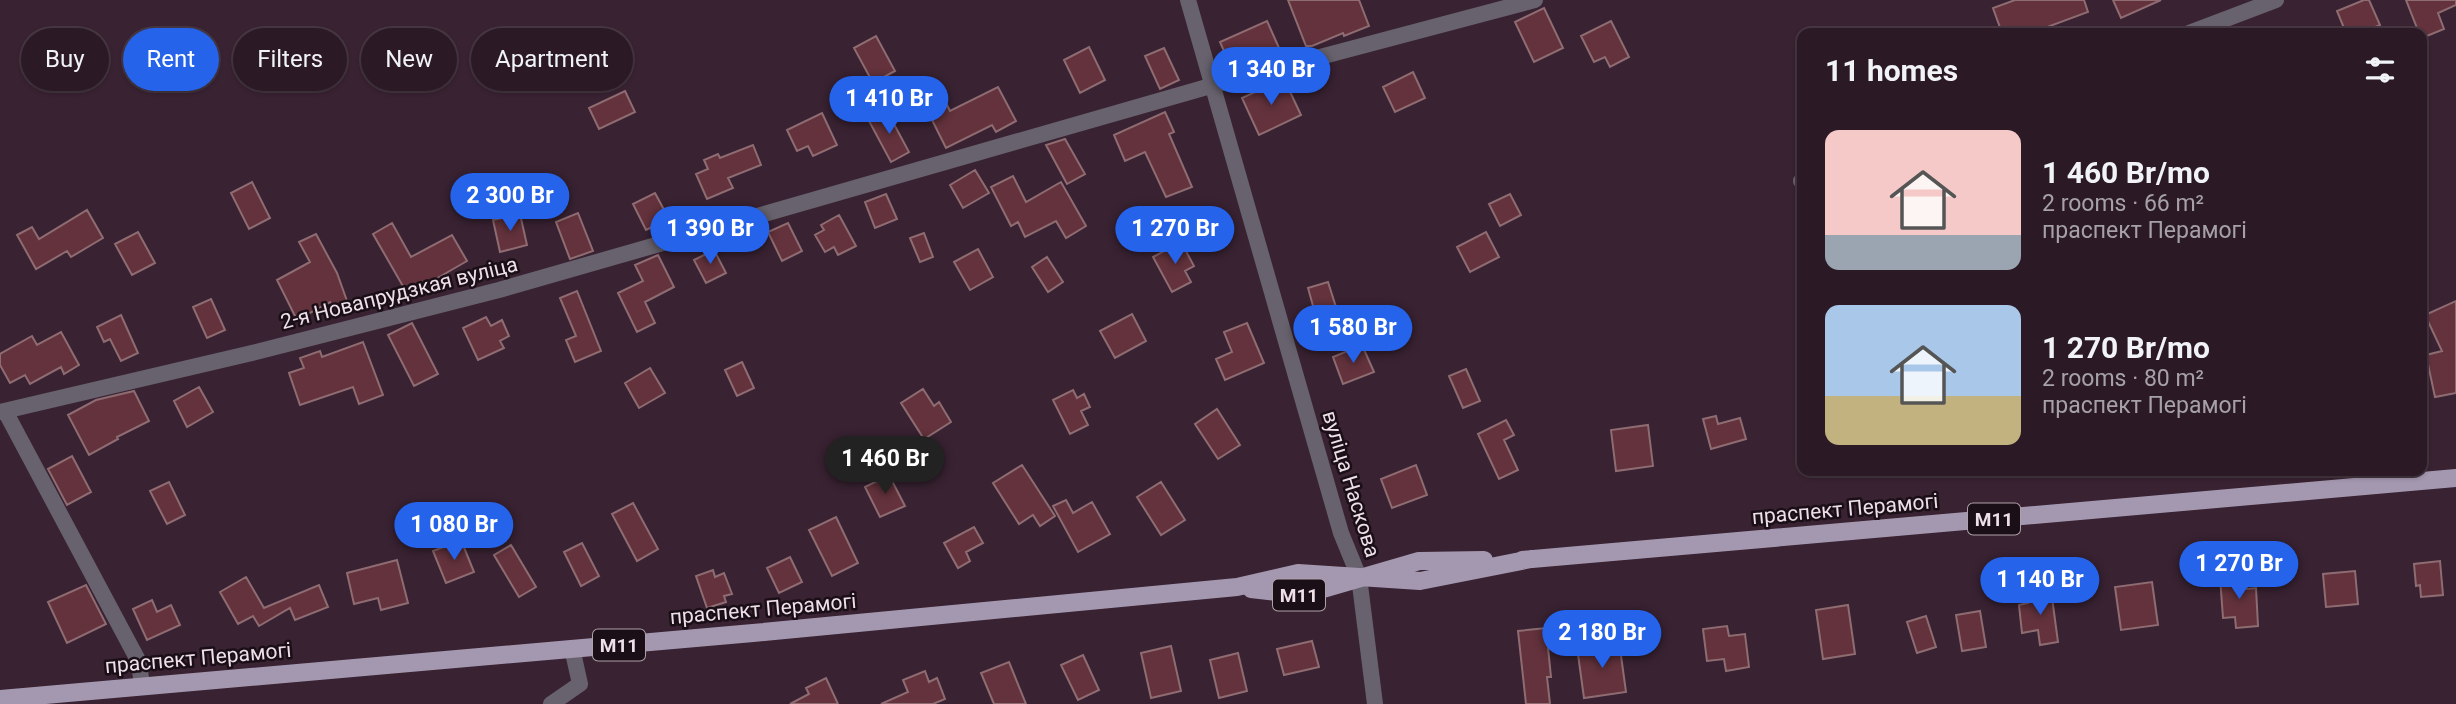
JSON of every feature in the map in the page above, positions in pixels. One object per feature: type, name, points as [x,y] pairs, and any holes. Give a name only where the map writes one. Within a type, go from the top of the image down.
[{"type":"main road","name":"праспект Перамогі","points":[[0,699],[1237,587],[1297,573],[1359,577],[1419,561],[1531,559],[2456,478]]},
{"type":"street","name":"вуліца Наскова","points":[[1188,0],[1341,533],[1359,577],[1375,704]]},
{"type":"street","name":"2-я Новапрудзкая вуліца","points":[[3,412],[256,352],[499,290],[1214,85],[1535,0]]},
{"type":"street","points":[[2202,28],[2276,0]]},
{"type":"street","points":[[3,412],[139,662],[142,686]]},
{"type":"street","points":[[551,704],[580,684],[572,649]]},
{"type":"building","points":[[1288,0],[1359,0],[1369,26],[1306,46]]},
{"type":"building","points":[[2015,0],[2084,0],[2088,12],[2047,28],[2000,28],[1993,8]]},
{"type":"building","points":[[2113,0],[2161,0],[2121,18]]},
{"type":"building","points":[[2369,0],[2380,25],[2373,28],[2344,28],[2337,11]]},
{"type":"building","points":[[2406,0],[2456,0],[2456,5],[2438,13],[2444,29],[2427,36],[2427,28],[2417,28]]},
{"type":"building","points":[[1544,8],[1563,48],[1534,62],[1515,22]]},
{"type":"building","points":[[1267,21],[1280,50],[1247,66],[1240,52],[1227,58],[1220,42]]},
{"type":"building","points":[[1611,21],[1629,57],[1610,67],[1605,57],[1594,62],[1581,36]]},
{"type":"building","points":[[876,36],[895,71],[873,83],[854,48]]},
{"type":"building","points":[[1089,47],[1105,80],[1080,93],[1064,60]]},
{"type":"building","points":[[1164,48],[1179,80],[1160,89],[1145,56]]},
{"type":"building","points":[[1413,72],[1425,98],[1395,112],[1383,87]]},
{"type":"building","points":[[1284,79],[1301,115],[1259,135],[1242,98]]},
{"type":"building","points":[[998,87],[1016,121],[996,132],[992,125],[946,148],[922,100],[940,91],[950,111]]},
{"type":"building","points":[[625,91],[635,112],[599,129],[589,108]]},
{"type":"building","points":[[887,111],[909,152],[891,162],[869,121]]},
{"type":"building","points":[[1165,112],[1174,132],[1169,134],[1192,187],[1166,197],[1145,152],[1125,161],[1114,135]]},
{"type":"building","points":[[822,113],[837,145],[813,156],[808,146],[797,151],[787,130]]},
{"type":"building","points":[[1065,139],[1085,174],[1067,184],[1046,145]]},
{"type":"building","points":[[753,145],[761,165],[728,178],[733,188],[707,199],[696,174],[708,169],[704,160],[718,154],[720,158]]},
{"type":"building","points":[[975,170],[989,193],[963,208],[950,185]]},
{"type":"building","points":[[1013,176],[1026,202],[1061,182],[1086,226],[1066,238],[1056,221],[1025,237],[1018,222],[1011,226],[991,187]]},
{"type":"building","points":[[252,182],[270,218],[249,229],[231,193]]},
{"type":"building","points":[[655,193],[669,219],[646,230],[633,204]]},
{"type":"building","points":[[886,194],[897,219],[875,228],[865,202]]},
{"type":"building","points":[[1510,194],[1521,215],[1500,226],[1489,204]]},
{"type":"building","points":[[87,210],[103,238],[71,257],[67,251],[36,269],[17,235],[32,227],[39,239]]},
{"type":"building","points":[[578,213],[593,251],[570,259],[556,222]]},
{"type":"building","points":[[520,214],[527,245],[500,252],[493,220]]},
{"type":"building","points":[[839,215],[856,246],[838,255],[834,247],[825,252],[815,235],[824,230],[821,225]]},
{"type":"building","points":[[392,223],[411,257],[452,235],[467,261],[408,295],[373,234]]},
{"type":"building","points":[[788,223],[802,251],[782,261],[768,232]]},
{"type":"building","points":[[138,232],[155,263],[132,275],[115,244]]},
{"type":"building","points":[[1486,232],[1499,257],[1470,272],[1457,247]]},
{"type":"building","points":[[924,233],[933,257],[920,262],[910,238]]},
{"type":"building","points":[[316,234],[337,273],[347,301],[333,308],[330,302],[297,320],[277,280],[310,262],[299,242]]},
{"type":"building","points":[[1181,242],[1194,266],[1185,271],[1191,282],[1172,292],[1153,257]]},
{"type":"building","points":[[978,249],[993,277],[970,290],[954,262]]},
{"type":"building","points":[[714,250],[726,273],[706,283],[694,260]]},
{"type":"building","points":[[658,255],[674,287],[645,302],[655,323],[637,332],[618,293],[643,281],[635,265]]},
{"type":"building","points":[[1047,257],[1063,282],[1048,292],[1032,267]]},
{"type":"building","points":[[1328,282],[1336,307],[1315,313],[1308,288]]},
{"type":"building","points":[[577,291],[601,351],[575,362],[566,340],[576,336],[560,298]]},
{"type":"building","points":[[211,299],[225,330],[207,338],[193,307]]},
{"type":"building","points":[[2456,301],[2456,393],[2435,397],[2427,355],[2442,351],[2427,314]]},
{"type":"building","points":[[1132,314],[1146,341],[1115,358],[1100,331]]},
{"type":"building","points":[[121,315],[138,353],[121,361],[110,339],[104,342],[97,327]]},
{"type":"building","points":[[486,317],[491,326],[502,320],[509,336],[500,341],[504,348],[478,360],[463,328]]},
{"type":"building","points":[[412,323],[438,374],[414,386],[388,335]]},
{"type":"building","points":[[1247,323],[1264,363],[1225,380],[1216,359],[1232,352],[1224,332]]},
{"type":"building","points":[[61,332],[79,365],[64,374],[61,367],[30,384],[25,375],[10,383],[0,365],[0,354],[32,336],[37,345]]},
{"type":"building","points":[[363,342],[383,395],[359,404],[353,387],[300,405],[289,373],[304,368],[300,358],[320,351],[322,357]]},
{"type":"building","points":[[1362,345],[1374,372],[1343,384],[1333,357]]},
{"type":"building","points":[[742,362],[754,388],[737,396],[725,370]]},
{"type":"building","points":[[650,368],[665,393],[639,408],[625,383]]},
{"type":"building","points":[[1466,369],[1480,401],[1463,408],[1449,376]]},
{"type":"building","points":[[199,387],[213,412],[187,427],[174,401]]},
{"type":"building","points":[[923,389],[934,406],[939,402],[951,422],[924,439],[901,403]]},
{"type":"building","points":[[1073,390],[1077,398],[1084,394],[1090,407],[1081,411],[1088,425],[1070,434],[1053,400]]},
{"type":"building","points":[[134,391],[149,421],[89,455],[68,415],[96,400]]},
{"type":"building","points":[[1217,409],[1240,445],[1218,459],[1195,424]]},
{"type":"building","points":[[1716,416],[1718,424],[1740,418],[1746,439],[1711,449],[1703,419]]},
{"type":"building","points":[[1506,420],[1514,435],[1504,440],[1518,470],[1499,479],[1478,434]]},
{"type":"building","points":[[1648,425],[1653,466],[1616,471],[1611,430]]},
{"type":"building","points":[[72,456],[91,492],[67,505],[48,469]]},
{"type":"building","points":[[1022,465],[1055,516],[1040,526],[1033,515],[1019,524],[993,483]]},
{"type":"building","points":[[1416,465],[1427,495],[1392,508],[1381,479]]},
{"type":"building","points":[[889,475],[905,506],[880,517],[865,487]]},
{"type":"building","points":[[169,482],[185,515],[167,524],[150,491]]},
{"type":"building","points":[[1161,482],[1185,520],[1161,535],[1137,497]]},
{"type":"building","points":[[1066,500],[1073,513],[1092,502],[1110,534],[1078,552],[1053,506]]},
{"type":"building","points":[[633,503],[658,549],[637,561],[612,514]]},
{"type":"building","points":[[836,517],[858,563],[832,576],[809,530]]},
{"type":"building","points":[[974,527],[983,543],[966,552],[970,561],[958,568],[944,543]]},
{"type":"building","points":[[461,540],[474,572],[446,583],[433,551]]},
{"type":"building","points":[[582,543],[599,576],[581,586],[564,552]]},
{"type":"building","points":[[511,545],[536,587],[519,597],[494,555]]},
{"type":"building","points":[[790,557],[802,582],[779,593],[767,568]]},
{"type":"building","points":[[397,560],[408,603],[381,610],[378,598],[354,604],[347,573]]},
{"type":"building","points":[[2440,561],[2443,595],[2421,597],[2420,585],[2416,586],[2414,564]]},
{"type":"building","points":[[713,570],[715,577],[724,573],[732,594],[724,596],[726,602],[707,608],[696,576]]},
{"type":"building","points":[[2355,571],[2358,604],[2326,607],[2323,574]]},
{"type":"building","points":[[2246,575],[2247,589],[2256,588],[2258,626],[2236,628],[2235,617],[2223,618],[2220,577]]},
{"type":"building","points":[[246,577],[264,608],[319,585],[328,607],[295,620],[290,608],[259,626],[253,616],[238,624],[220,592]]},
{"type":"building","points":[[2152,582],[2158,625],[2121,630],[2115,587]]},
{"type":"building","points":[[86,585],[106,624],[67,643],[48,602]]},
{"type":"building","points":[[2051,590],[2058,642],[2040,645],[2038,630],[2022,633],[2019,605],[2028,603],[2026,594]]},
{"type":"building","points":[[152,600],[157,612],[171,605],[180,625],[147,640],[133,609]]},
{"type":"building","points":[[1848,605],[1855,654],[1823,659],[1816,610]]},
{"type":"building","points":[[1980,611],[1986,647],[1962,651],[1956,615]]},
{"type":"building","points":[[1926,616],[1936,647],[1917,653],[1907,622]]},
{"type":"building","points":[[1727,626],[1729,636],[1745,634],[1749,667],[1726,671],[1724,659],[1707,661],[1703,629]]},
{"type":"building","points":[[1546,628],[1551,677],[1547,677],[1550,704],[1526,704],[1518,631]]},
{"type":"building","points":[[1312,641],[1319,667],[1284,675],[1277,649]]},
{"type":"building","points":[[1619,641],[1626,692],[1584,698],[1577,647]]},
{"type":"building","points":[[1171,646],[1181,691],[1151,698],[1141,653]]},
{"type":"building","points":[[1238,653],[1247,691],[1219,698],[1210,660]]},
{"type":"building","points":[[1083,655],[1099,690],[1078,700],[1061,665]]},
{"type":"building","points":[[1009,662],[1026,704],[994,704],[981,673]]},
{"type":"building","points":[[925,671],[929,682],[937,678],[945,699],[933,704],[881,704],[908,692],[903,680]]},
{"type":"building","points":[[826,678],[838,704],[790,704],[809,694],[806,688]]}]
